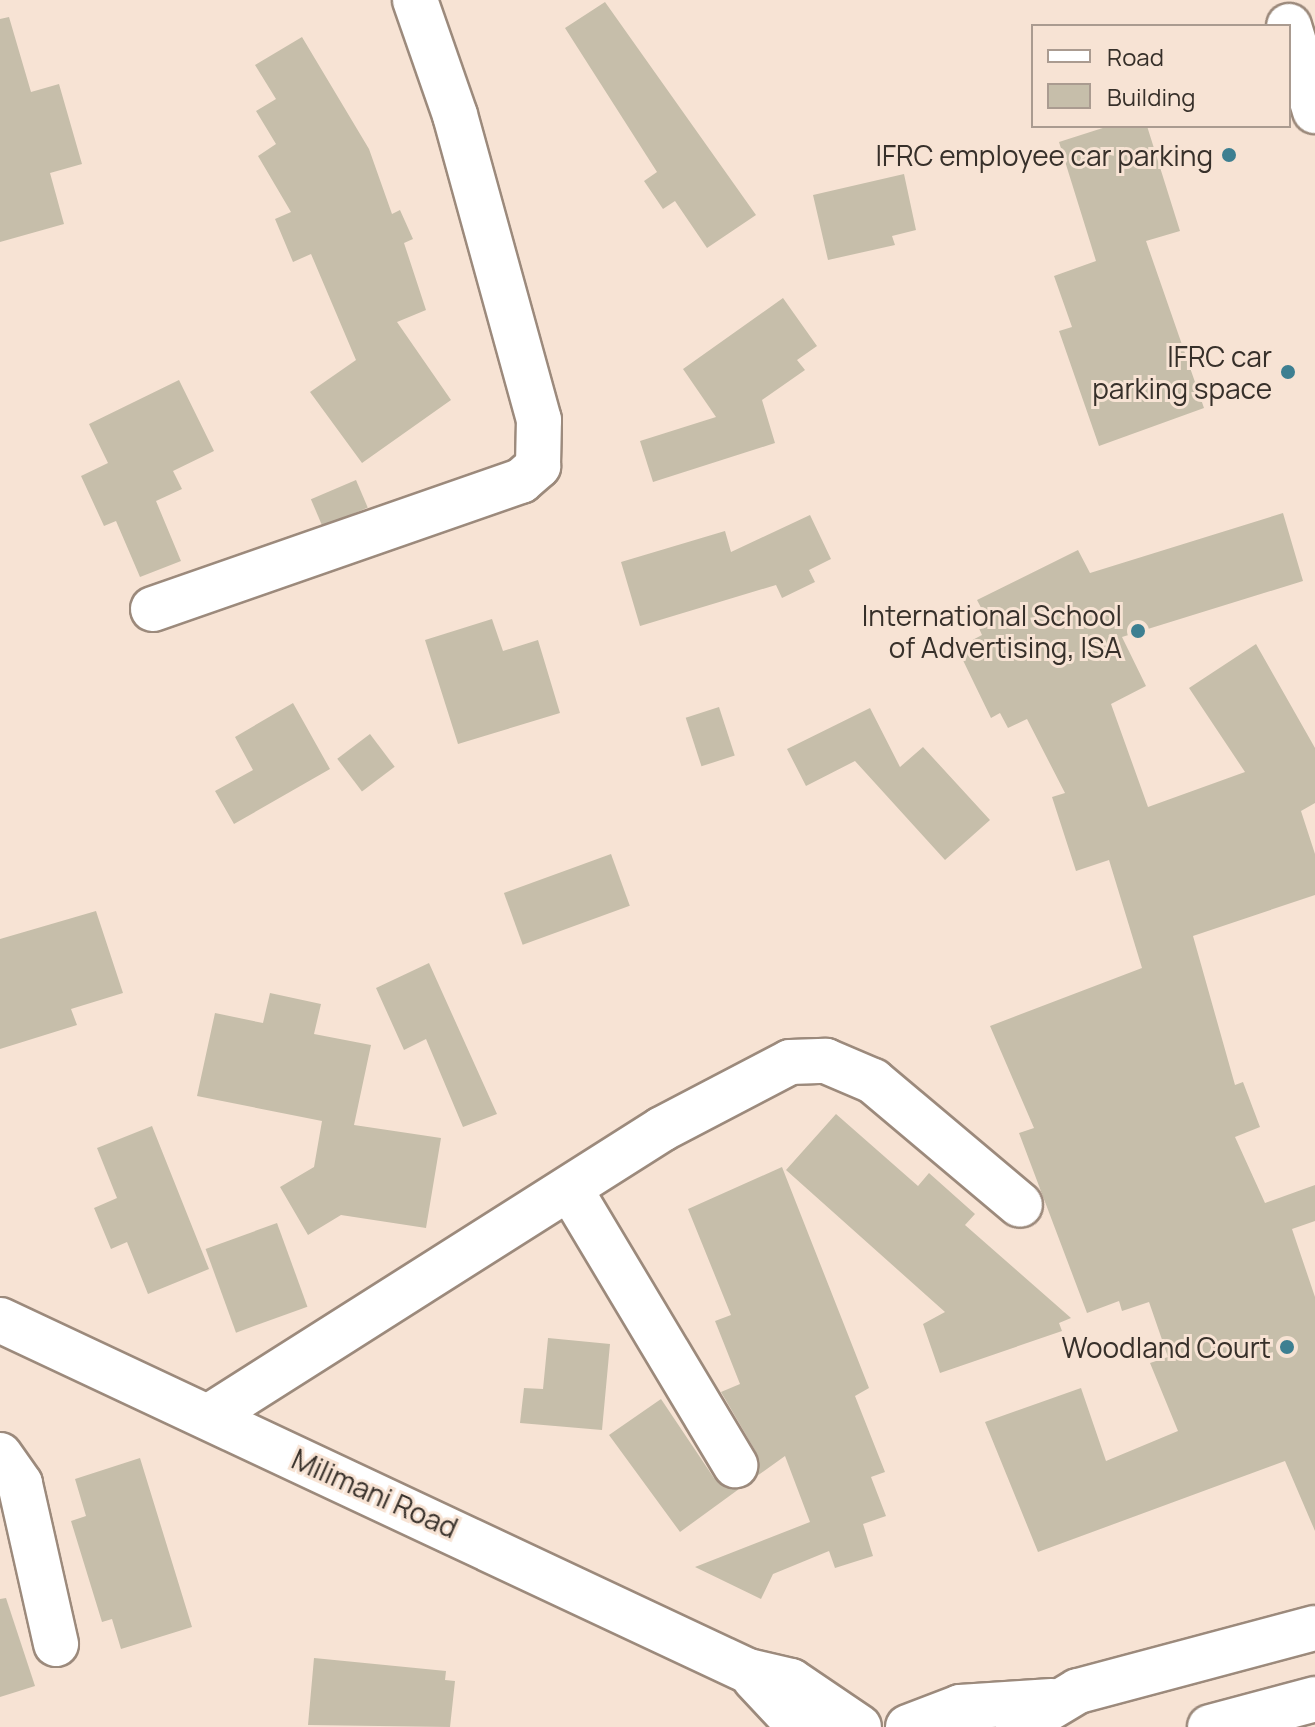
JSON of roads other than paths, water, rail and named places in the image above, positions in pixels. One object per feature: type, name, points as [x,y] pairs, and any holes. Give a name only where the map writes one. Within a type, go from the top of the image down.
[{"type":"street","points":[[153,609],[521,481],[538,466],[539,420],[415,0]]},
{"type":"street","points":[[1281,0],[1288,24]]},
{"type":"street","points":[[1291,33],[1315,111]]},
{"type":"street","points":[[208,1417],[570,1189],[790,1062],[826,1061],[873,1081],[1020,1205]]},
{"type":"street","points":[[570,1189],[735,1465]]},
{"type":"street","name":"Milimani Road","points":[[0,1320],[748,1671],[791,1681],[859,1727]]},
{"type":"street","points":[[0,1455],[20,1484],[56,1644]]},
{"type":"street","points":[[908,1727],[960,1707],[1052,1701],[1315,1629]]},
{"type":"street","name":"Milimani Road","points":[[748,1671],[800,1727]]},
{"type":"street","points":[[1210,1727],[1315,1699]]},
{"type":"street","points":[[1018,1727],[1052,1701]]},
{"type":"place","name":"IFRC employee car parking","points":[[1229,155]]},
{"type":"place","name":"IFRC car parking space","points":[[1288,372]]},
{"type":"place","name":"International School of Advertising, ISA","points":[[1138,631]]},
{"type":"place","name":"Woodland Court","points":[[1287,1347]]}]
